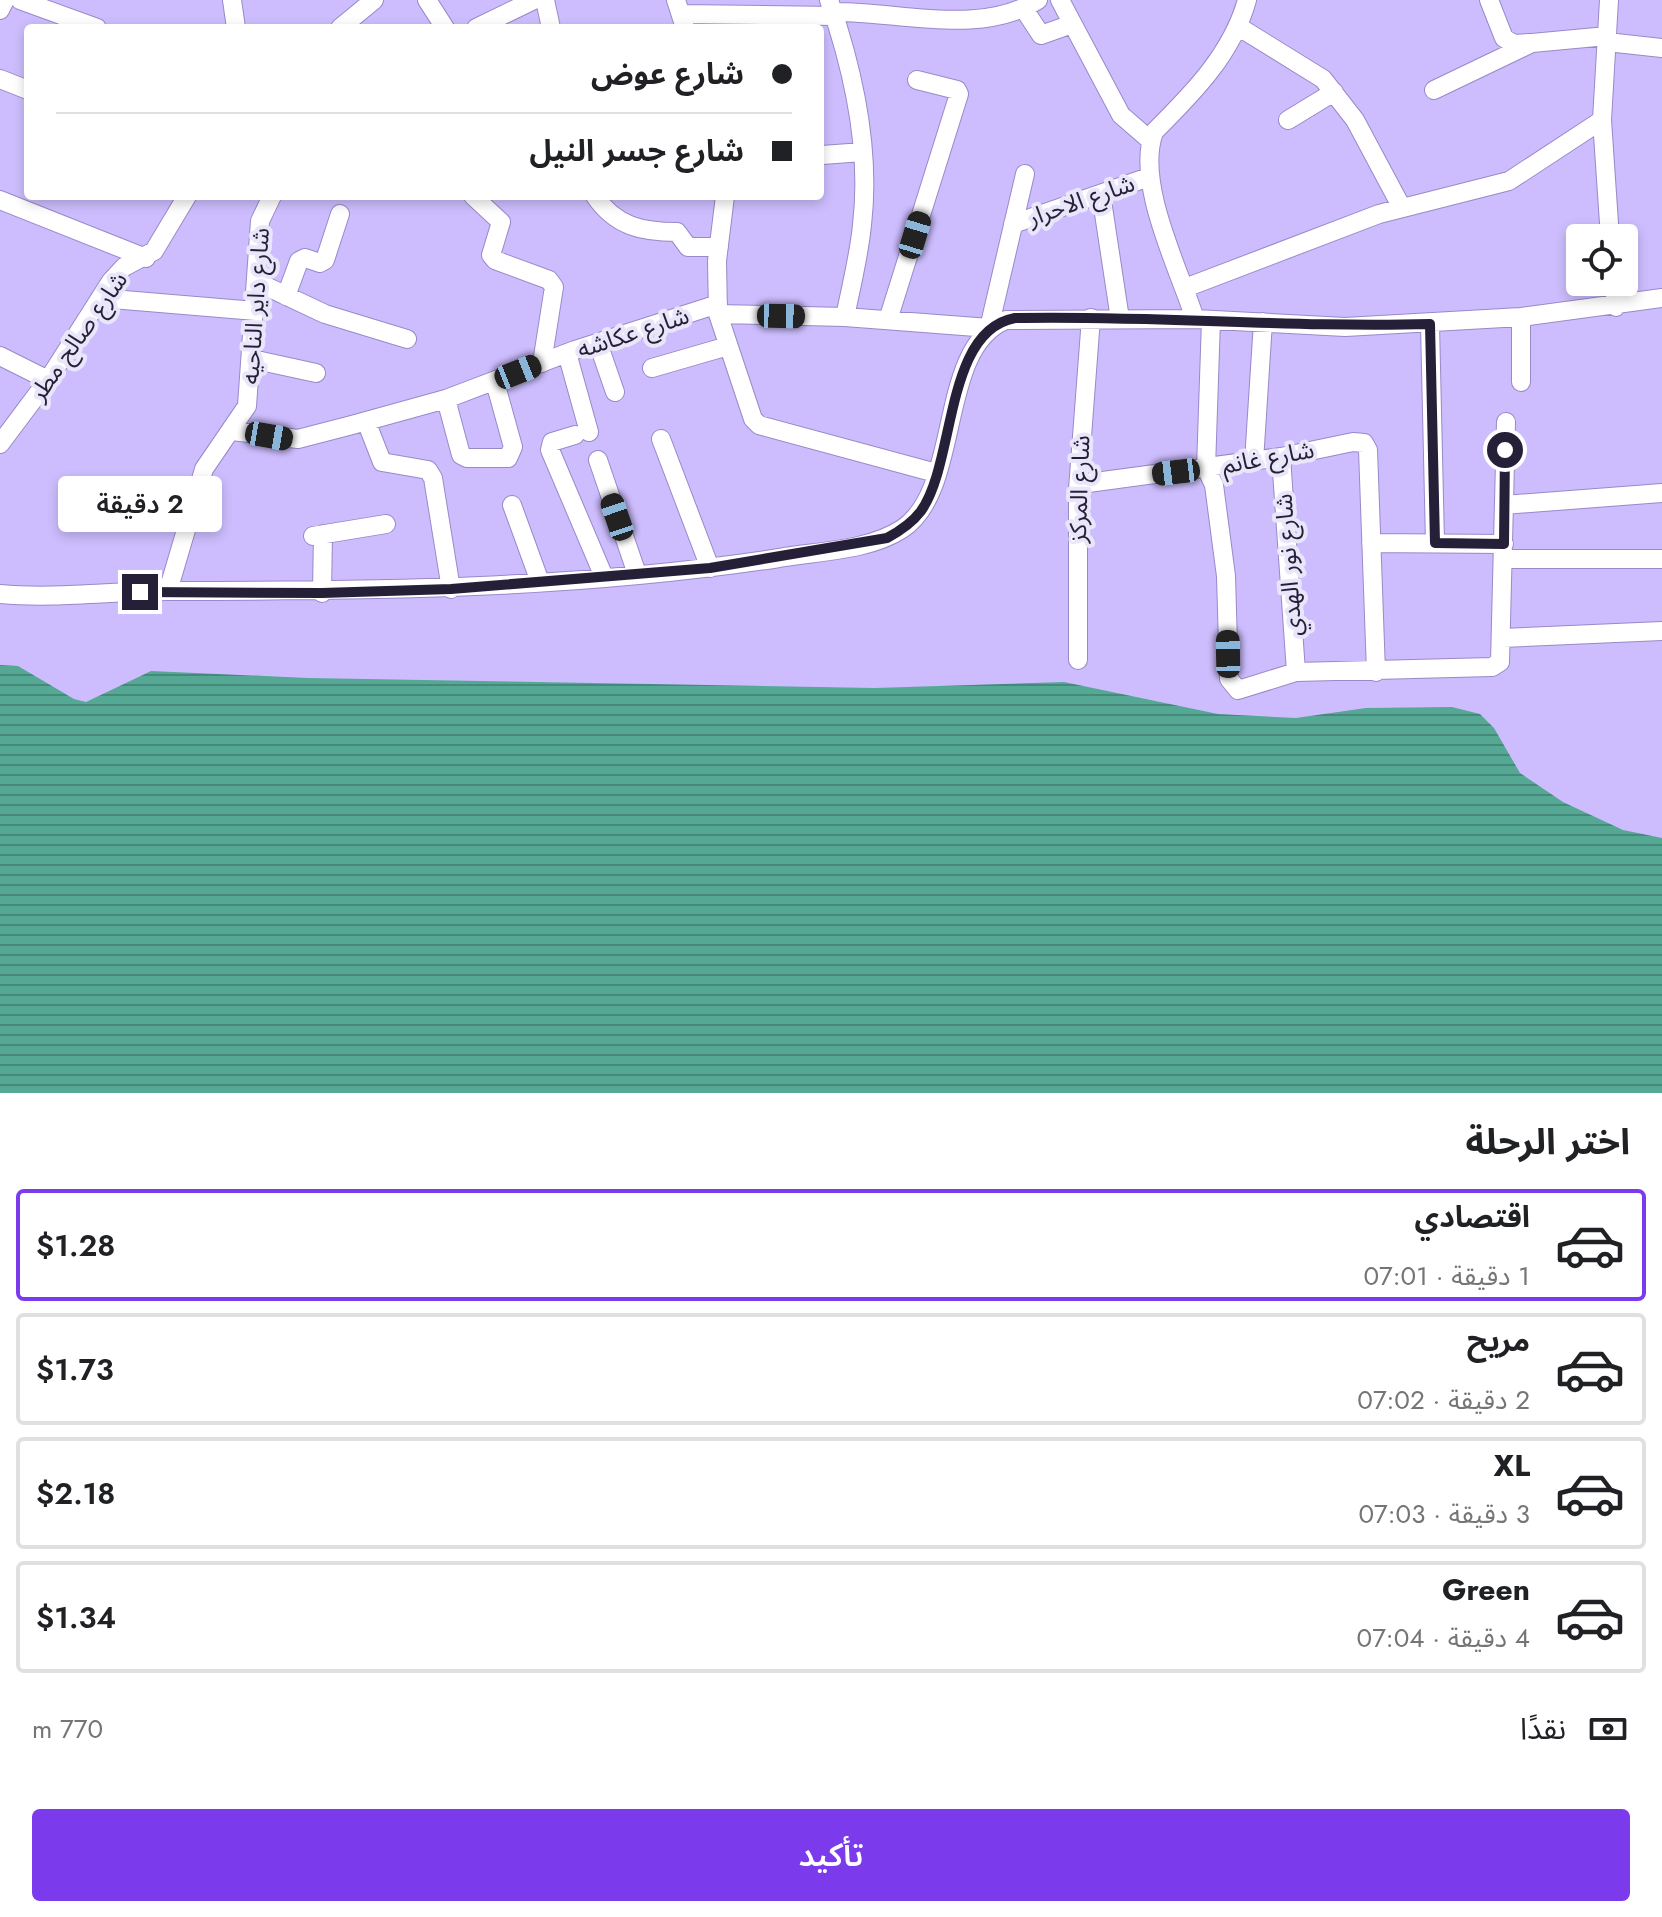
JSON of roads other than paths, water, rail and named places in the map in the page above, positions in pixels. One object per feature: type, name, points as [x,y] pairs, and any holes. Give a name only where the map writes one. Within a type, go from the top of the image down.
[{"type":"street","points":[[0,10],[5,0]]},
{"type":"street","points":[[20,0],[86,24]]},
{"type":"street","points":[[232,0],[235,24]]},
{"type":"street","points":[[345,24],[374,0]]},
{"type":"street","points":[[427,0],[442,24]]},
{"type":"street","points":[[484,24],[534,0]]},
{"type":"street","points":[[545,0],[550,24]]},
{"type":"street","points":[[1060,0],[1121,115],[1151,141]]},
{"type":"street","points":[[1247,0],[1239,27],[1220,58],[1188,98],[1154,132],[1149,177],[1185,288],[1203,319],[1206,468],[1214,485],[1226,576],[1230,683],[1245,690],[1296,672],[1492,667],[1502,658],[1506,422]]},
{"type":"street","points":[[1489,0],[1504,38],[1514,44],[1607,39],[1662,48]]},
{"type":"street","points":[[1609,0],[1602,120],[1609,224]]},
{"type":"street","points":[[681,14],[832,10],[992,19],[1031,4],[1041,35],[1072,24]]},
{"type":"street","points":[[832,10],[853,79],[863,152],[862,227],[845,317]]},
{"type":"street","points":[[1239,27],[1300,63],[1334,92],[1355,120],[1402,208]]},
{"type":"street","points":[[1434,90],[1532,43]]},
{"type":"street","points":[[0,79],[24,88]]},
{"type":"street","points":[[888,320],[959,94],[957,90],[917,80]]},
{"type":"street","points":[[1288,120],[1334,92]]},
{"type":"street","points":[[1185,288],[1402,208],[1509,181],[1602,120]]},
{"type":"street","points":[[824,155],[863,152]]},
{"type":"street","points":[[0,594],[168,591],[322,593],[451,589],[710,568],[887,538],[905,527],[920,512],[936,473],[963,378],[976,344],[989,328],[1025,174]]},
{"type":"street","name":"شارع الاحرار","points":[[1013,224],[1149,177]]},
{"type":"street","points":[[1101,194],[1120,319]]},
{"type":"street","points":[[0,200],[146,258]]},
{"type":"street","name":"شارع صالح مطر","points":[[0,444],[48,380],[118,273],[146,258],[159,244],[185,200]]},
{"type":"street","name":"شارع داير الناحيه","points":[[168,591],[204,469],[247,406],[260,221],[270,200]]},
{"type":"street","points":[[477,200],[501,222],[491,255],[495,260],[549,280],[554,287],[542,363]]},
{"type":"street","points":[[599,200],[614,217],[629,226],[646,232],[677,232],[688,247],[719,247]]},
{"type":"street","points":[[725,200],[719,247],[718,309],[748,409],[759,425],[936,473]]},
{"type":"street","points":[[286,296],[299,261],[305,258],[320,263],[325,260],[340,214]]},
{"type":"street","points":[[257,282],[325,314],[407,339]]},
{"type":"street","points":[[1615,296],[1616,307]]},
{"type":"street","points":[[100,298],[256,311]]},
{"type":"street","name":"شارع عكاشه","points":[[232,431],[298,439],[366,421],[410,401],[446,399],[567,353],[718,309],[989,328],[1015,318],[1203,319],[1345,327],[1521,317],[1616,307],[1662,298]]},
{"type":"street","points":[[1521,317],[1521,382]]},
{"type":"street","name":"شارع المركز","points":[[1078,660],[1078,489],[1091,318]]},
{"type":"street","points":[[1254,461],[1263,322]]},
{"type":"street","points":[[1430,324],[1435,543]]},
{"type":"street","points":[[598,343],[615,392]]},
{"type":"street","points":[[652,368],[728,346]]},
{"type":"street","points":[[567,353],[582,433],[552,442],[550,450],[604,577]]},
{"type":"street","points":[[0,356],[48,380]]},
{"type":"street","points":[[252,359],[316,373]]},
{"type":"street","points":[[446,399],[461,455],[467,458],[508,458],[513,447],[495,382]]},
{"type":"street","points":[[366,421],[382,462],[428,470],[433,478],[451,589]]},
{"type":"street","points":[[661,439],[710,568]]},
{"type":"street","name":"شارع غانم","points":[[1088,483],[1281,457],[1353,442],[1364,443],[1368,450],[1371,543]]},
{"type":"street","name":"شارع نور الهدي","points":[[1281,457],[1296,672]]},
{"type":"street","points":[[598,460],[637,574]]},
{"type":"street","points":[[1504,505],[1662,493]]},
{"type":"street","points":[[512,505],[540,582]]},
{"type":"street","points":[[322,593],[318,535],[386,524]]},
{"type":"street","points":[[1376,672],[1371,543],[1435,543],[1504,552],[1662,559]]},
{"type":"street","points":[[1503,638],[1662,631]]}]
